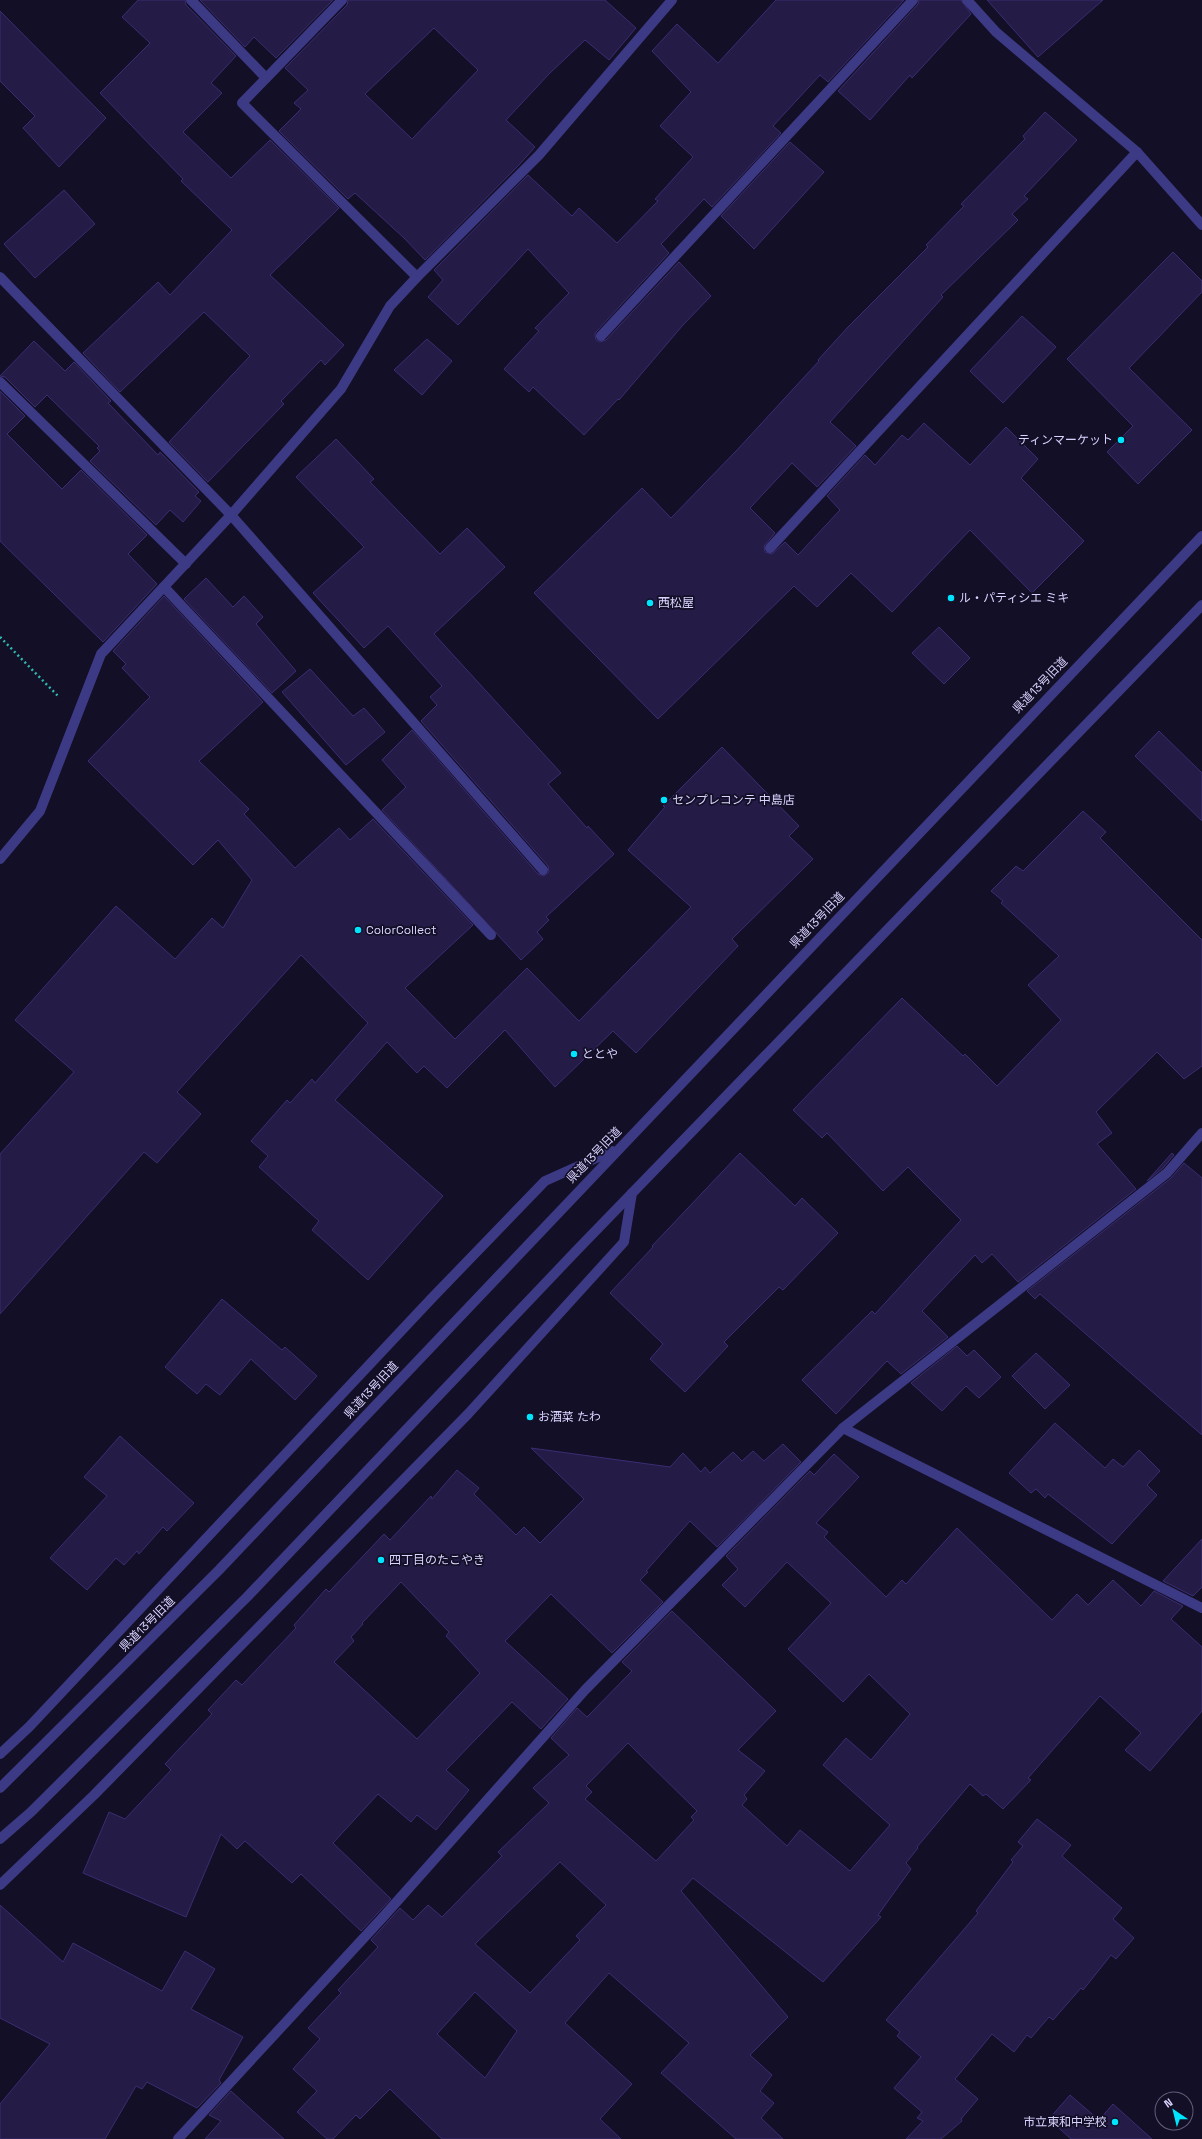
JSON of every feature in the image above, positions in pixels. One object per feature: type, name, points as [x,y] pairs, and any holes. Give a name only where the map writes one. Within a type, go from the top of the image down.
[{"type":"street","points":[[191,0],[266,78]]},
{"type":"street","points":[[342,0],[242,103],[417,277]]},
{"type":"street","points":[[0,859],[40,811],[101,654],[232,515],[341,389],[390,306],[539,155],[672,0]]},
{"type":"street","points":[[602,336],[912,0]]},
{"type":"street","points":[[968,0],[996,32],[1137,152],[1202,225]]},
{"type":"street","points":[[770,548],[1137,152]]},
{"type":"street","points":[[0,278],[232,515],[543,870]]},
{"type":"street","points":[[0,382],[186,564]]},
{"type":"street","name":"県道13号旧道","points":[[0,1788],[219,1570],[1202,536]]},
{"type":"street","points":[[164,587],[491,935]]},
{"type":"street","points":[[0,1839],[31,1812],[247,1597],[576,1250],[1202,606]]},
{"type":"street","points":[[178,2139],[384,1916],[585,1690],[843,1428],[1167,1173],[1202,1133]]},
{"type":"street","points":[[0,1754],[29,1727],[432,1298],[545,1181],[618,1149]]},
{"type":"street","points":[[0,1885],[94,1795],[478,1402],[624,1242],[632,1193]]},
{"type":"street","points":[[843,1428],[1202,1608]]},
{"type":"path","points":[[0,637],[78,716]]},
{"type":"building","points":[[138,0],[185,0],[186,5],[236,56],[211,83],[222,93],[183,132],[231,178],[270,140],[339,208],[270,275],[344,345],[325,365],[321,360],[281,401],[284,404],[208,482],[169,442],[250,356],[204,312],[120,392],[83,353],[158,282],[170,295],[232,230],[181,181],[183,179],[100,93],[150,43],[122,17]]},
{"type":"building","points":[[200,0],[333,0],[276,58],[254,37],[245,47]]},
{"type":"building","points":[[348,0],[605,0],[636,28],[609,60],[585,40],[549,74],[506,120],[535,147],[425,260],[404,238],[355,193],[348,199],[279,131],[301,109],[294,103],[308,90],[285,68],[347,5]],"holes":[[[434,28],[478,70],[412,139],[365,94]]]},
{"type":"building","points":[[776,0],[904,0],[828,82],[820,75],[773,126],[781,133],[712,207],[704,199],[661,244],[669,253],[596,332],[596,340],[600,342],[606,340],[679,262],[711,296],[683,325],[619,400],[618,399],[584,435],[533,387],[529,392],[504,369],[539,331],[535,328],[569,293],[528,249],[458,325],[428,297],[443,280],[434,270],[528,175],[572,216],[579,208],[617,243],[658,201],[655,199],[693,157],[660,126],[691,92],[652,51],[677,24],[718,63]]},
{"type":"building","points":[[919,0],[961,0],[971,14],[912,78],[910,75],[870,120],[838,91],[918,4]]},
{"type":"building","points":[[987,0],[1103,0],[1038,57]]},
{"type":"building","points":[[0,11],[106,118],[59,167],[23,128],[35,116],[0,81]]},
{"type":"building","points":[[1045,112],[1077,140],[1024,196],[1028,199],[1012,214],[1018,220],[941,295],[943,297],[830,422],[856,446],[817,487],[792,463],[750,508],[775,533],[764,546],[765,552],[772,554],[785,542],[798,555],[840,510],[827,496],[865,455],[875,465],[902,435],[908,440],[924,423],[970,465],[1006,427],[1038,459],[1021,478],[1084,541],[1032,593],[970,530],[892,612],[851,573],[817,607],[794,586],[658,719],[534,593],[642,488],[671,518],[737,450],[819,361],[818,360],[848,327],[928,247],[926,245],[964,206],[961,204],[1025,139],[1023,136]]},
{"type":"building","points":[[790,142],[824,172],[754,249],[721,216]]},
{"type":"building","points":[[64,190],[95,224],[35,278],[4,244]]},
{"type":"building","points":[[1173,252],[1202,281],[1202,292],[1129,368],[1192,430],[1138,484],[1107,452],[1133,426],[1067,359]]},
{"type":"building","points":[[1022,316],[1056,347],[1003,403],[970,371]]},
{"type":"building","points":[[427,339],[452,361],[422,395],[394,370]]},
{"type":"building","points":[[34,341],[65,371],[74,362],[111,401],[108,403],[158,455],[160,452],[199,492],[195,496],[201,501],[183,522],[170,510],[156,525],[90,461],[100,451],[97,448],[99,446],[47,395],[35,407],[5,377],[0,376]]},
{"type":"building","points":[[0,391],[25,416],[7,434],[62,489],[81,470],[147,535],[128,554],[157,584],[103,642],[0,541]]},
{"type":"building","points":[[336,439],[374,479],[370,482],[440,554],[467,528],[505,567],[434,634],[561,773],[548,784],[587,828],[588,826],[614,854],[546,917],[549,920],[537,932],[543,939],[521,960],[382,810],[406,787],[382,760],[412,730],[538,874],[544,876],[549,872],[548,866],[421,721],[437,705],[430,697],[442,686],[388,626],[364,648],[313,593],[364,547],[296,477]]},
{"type":"building","points":[[206,578],[233,607],[244,596],[263,617],[256,624],[296,671],[272,693],[184,599]]},
{"type":"building","points":[[164,596],[263,702],[199,761],[249,809],[244,814],[295,868],[339,828],[350,840],[373,819],[473,925],[405,988],[455,1039],[527,968],[579,1021],[691,907],[628,850],[665,807],[663,806],[722,747],[799,826],[789,836],[813,859],[732,939],[738,946],[636,1053],[613,1031],[555,1087],[505,1030],[447,1088],[424,1066],[417,1073],[387,1042],[335,1100],[443,1196],[368,1280],[312,1230],[319,1221],[259,1167],[268,1156],[251,1141],[287,1100],[290,1103],[312,1079],[315,1083],[368,1023],[301,955],[177,1092],[201,1114],[157,1163],[144,1152],[0,1314],[0,1154],[74,1072],[15,1020],[116,906],[175,959],[212,918],[223,928],[252,880],[218,840],[193,865],[88,761],[150,697],[122,668],[126,664],[113,651]]},
{"type":"building","points":[[939,627],[970,658],[944,684],[912,653]]},
{"type":"building","points":[[310,669],[353,716],[364,708],[385,732],[346,765],[282,692]]},
{"type":"building","points":[[1159,731],[1202,773],[1202,821],[1135,756]]},
{"type":"building","points":[[1083,811],[1106,832],[1100,838],[1202,940],[1202,1066],[1184,1079],[1157,1052],[1096,1112],[1112,1133],[1097,1144],[1136,1189],[1018,1282],[992,1254],[982,1263],[975,1255],[922,1311],[948,1337],[901,1374],[887,1361],[836,1414],[802,1380],[872,1311],[875,1314],[961,1220],[908,1167],[883,1191],[827,1133],[822,1138],[793,1110],[902,998],[963,1056],[965,1054],[997,1086],[1061,1020],[1028,985],[1059,956],[1001,903],[1003,901],[991,891],[1016,866],[1023,871]]},
{"type":"building","points":[[740,1153],[795,1206],[802,1198],[838,1233],[783,1290],[779,1287],[724,1342],[728,1346],[685,1392],[650,1359],[663,1344],[610,1293],[653,1247],[652,1246]]},
{"type":"building","points":[[1172,1153],[1174,1155],[1163,1168],[1147,1181]]},
{"type":"building","points":[[1184,1163],[1202,1178],[1202,1435],[1040,1294],[1035,1299],[1027,1291],[1171,1178]]},
{"type":"building","points":[[222,1299],[282,1350],[285,1347],[317,1376],[295,1400],[251,1359],[220,1395],[206,1384],[197,1394],[165,1367]]},
{"type":"building","points":[[957,1346],[967,1356],[974,1350],[1001,1377],[979,1398],[966,1386],[942,1411],[911,1383]]},
{"type":"building","points":[[1036,1353],[1070,1385],[1045,1409],[1012,1376]]},
{"type":"building","points":[[1055,1423],[1105,1468],[1113,1459],[1123,1467],[1139,1450],[1160,1471],[1147,1485],[1157,1495],[1112,1544],[1048,1494],[1045,1498],[1036,1489],[1031,1493],[1009,1473]]},
{"type":"building","points":[[120,1436],[194,1503],[167,1531],[163,1527],[139,1554],[137,1551],[124,1565],[116,1558],[87,1590],[50,1558],[107,1496],[84,1477]]},
{"type":"building","points":[[783,1444],[801,1462],[717,1547],[690,1521],[646,1571],[648,1572],[640,1580],[663,1602],[612,1653],[551,1594],[505,1641],[568,1699],[541,1729],[512,1702],[446,1770],[469,1790],[436,1830],[417,1815],[411,1822],[378,1794],[333,1843],[391,1899],[361,1931],[301,1874],[292,1883],[245,1841],[237,1849],[221,1834],[186,1917],[83,1873],[109,1812],[125,1819],[171,1770],[165,1764],[212,1714],[208,1710],[236,1680],[242,1685],[296,1628],[294,1625],[326,1589],[329,1592],[384,1534],[390,1540],[431,1496],[432,1499],[457,1470],[479,1488],[474,1494],[516,1535],[524,1527],[540,1543],[584,1499],[531,1448],[670,1467],[683,1453],[701,1472],[705,1467],[710,1473],[733,1452],[742,1461],[753,1451],[764,1461]],"holes":[[[401,1582],[449,1632],[446,1636],[480,1673],[417,1739],[334,1662],[354,1641],[351,1637],[363,1624],[362,1623]]]},
{"type":"building","points":[[834,1454],[859,1477],[816,1523],[828,1532],[824,1537],[886,1597],[902,1580],[906,1584],[957,1528],[1052,1620],[1077,1594],[1088,1605],[1113,1580],[1141,1606],[1154,1591],[1183,1606],[1171,1619],[1202,1647],[1202,1711],[1150,1771],[1125,1750],[1141,1733],[1100,1696],[1028,1778],[1031,1780],[1003,1809],[986,1794],[983,1796],[970,1784],[917,1847],[918,1848],[906,1863],[911,1869],[878,1915],[881,1917],[823,1982],[693,1878],[681,1891],[788,2017],[750,2055],[772,2075],[760,2091],[774,2103],[761,2118],[783,2139],[736,2139],[661,2073],[689,2043],[609,1973],[565,2023],[632,2084],[600,2119],[621,2139],[442,2139],[390,2089],[360,2119],[356,2115],[333,2139],[327,2139],[297,2112],[317,2091],[293,2069],[320,2039],[308,2028],[341,1993],[338,1990],[378,1947],[371,1940],[400,1908],[413,1920],[428,1905],[442,1917],[502,1856],[498,1852],[549,1803],[533,1788],[569,1755],[551,1738],[577,1708],[587,1717],[632,1671],[622,1662],[672,1611],[776,1711],[738,1750],[765,1771],[744,1795],[747,1799],[742,1805],[787,1846],[800,1830],[850,1871],[890,1825],[823,1765],[846,1738],[871,1760],[910,1714],[869,1674],[843,1702],[788,1649],[831,1603],[787,1562],[745,1607],[722,1585],[738,1569],[726,1556],[810,1471],[814,1475]],"holes":[[[628,1743],[697,1811],[691,1817],[694,1820],[656,1861],[585,1799],[592,1792],[586,1786]],[[560,1862],[606,1905],[576,1936],[580,1940],[530,1993],[475,1944]],[[475,1992],[517,2031],[485,2078],[437,2034]]]},
{"type":"building","points":[[1202,1539],[1202,1587],[1193,1596],[1163,1581]]},
{"type":"building","points":[[1037,1819],[1071,1845],[1062,1856],[1122,1908],[1113,1919],[1134,1938],[1116,1959],[1111,1955],[1083,1990],[1081,1988],[1053,2020],[1049,2017],[1031,2038],[1027,2035],[1014,2052],[992,2034],[955,2079],[978,2099],[961,2119],[962,2121],[941,2139],[906,2139],[923,2121],[917,2118],[922,2112],[894,2088],[921,2057],[897,2036],[900,2032],[886,2020],[978,1913],[976,1911],[1013,1862],[1011,1860],[1023,1846],[1018,1842]]},
{"type":"building","points":[[0,1905],[63,1962],[73,1943],[162,1991],[185,1951],[215,1969],[191,2009],[243,2037],[219,2080],[221,2083],[197,2108],[147,2082],[142,2089],[136,2086],[105,2139],[0,2139],[0,2104],[50,2044],[0,2018]]},
{"type":"building","points":[[231,2091],[284,2139],[205,2139],[221,2121],[209,2115]]},
{"type":"building","points":[[1070,2095],[1099,2120],[1113,2104],[1152,2139],[1071,2139],[1049,2119]]},
{"type":"place","name":"ティンマーケット","points":[[1121,440]]},
{"type":"place","name":"ル・パティシエ ミキ","points":[[951,598]]},
{"type":"place","name":"西松屋","points":[[650,603]]},
{"type":"place","name":"センプレコンテ 中島店","points":[[664,800]]},
{"type":"place","name":"ColorCollect","points":[[358,930]]},
{"type":"place","name":"ととや","points":[[574,1054]]},
{"type":"place","name":"お酒菜 たわ","points":[[530,1417]]},
{"type":"place","name":"四丁目のたこやき","points":[[381,1560]]},
{"type":"place","name":"市立東和中学校","points":[[1115,2122]]}]
